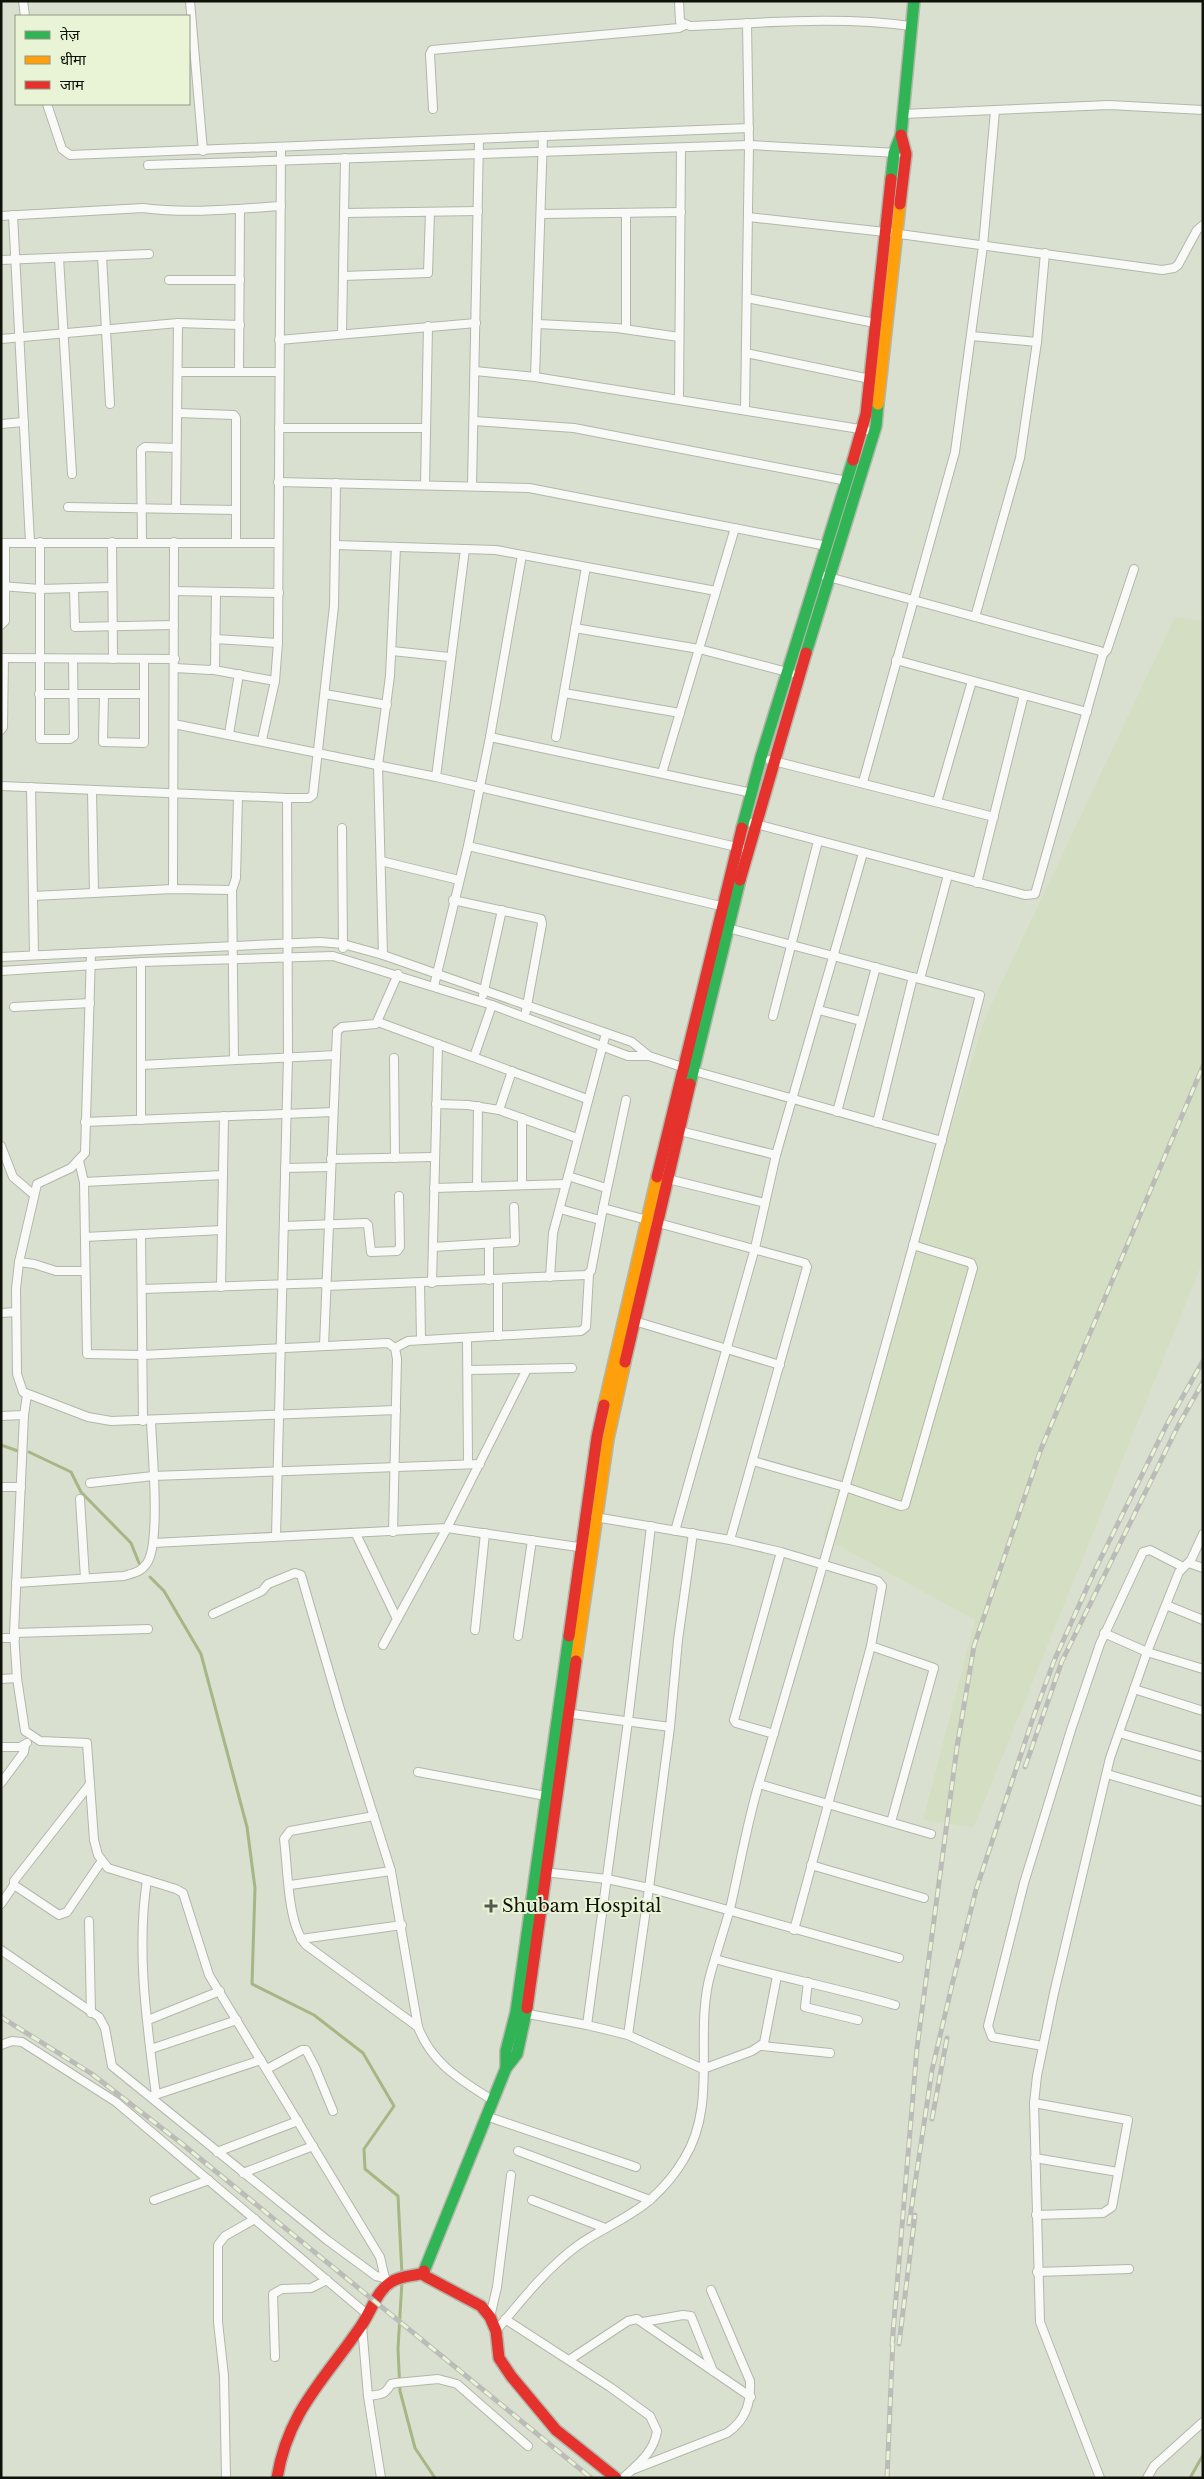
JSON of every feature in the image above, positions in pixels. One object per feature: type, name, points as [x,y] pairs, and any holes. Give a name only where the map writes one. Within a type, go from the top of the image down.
[{"type":"main road","points":[[750,823],[752,793],[800,676],[824,576],[827,546],[862,430],[870,379],[875,323],[890,233],[900,153],[914,1]]},
{"type":"main road","points":[[424,2273],[506,2068],[506,2051],[521,2013],[539,1872],[592,1517],[597,1437],[689,1070],[722,926],[767,759],[788,672],[824,576],[874,432],[890,233]]},
{"type":"main road","points":[[651,1223],[668,1179],[674,1130]]},
{"type":"main road","points":[[539,1872],[546,1796],[563,1713]]},
{"type":"main road","points":[[277,2478],[278,2465],[287,2434],[307,2398],[362,2326],[388,2282],[424,2273],[481,2306],[490,2317],[496,2331],[499,2358],[511,2376],[556,2430],[616,2478]]},
{"type":"street","points":[[23,1],[25,15]]},
{"type":"street","points":[[190,1],[192,78],[203,151]]},
{"type":"street","points":[[679,1],[679,19],[685,25]]},
{"type":"street","points":[[433,109],[430,54],[432,50],[640,32],[679,28],[685,25],[819,21],[884,22],[912,26]]},
{"type":"street","points":[[745,409],[749,145],[748,23]]},
{"type":"street","points":[[46,105],[62,150],[70,155],[749,128]]},
{"type":"street","points":[[903,114],[1102,105],[1203,110]]},
{"type":"street","points":[[863,782],[955,452],[983,246],[995,111]]},
{"type":"street","points":[[535,377],[543,136]]},
{"type":"street","points":[[472,486],[479,139]]},
{"type":"street","points":[[148,165],[749,145],[900,153]]},
{"type":"street","points":[[262,740],[275,681],[278,643],[281,148]]},
{"type":"street","points":[[678,399],[681,212],[680,148]]},
{"type":"street","points":[[342,333],[345,158]]},
{"type":"street","points":[[1,216],[144,208],[164,211],[281,206]]},
{"type":"street","points":[[239,372],[240,209]]},
{"type":"street","points":[[344,213],[478,211]]},
{"type":"street","points":[[343,276],[428,273],[430,212]]},
{"type":"street","points":[[541,214],[681,212]]},
{"type":"street","points":[[626,213],[626,328]]},
{"type":"street","points":[[13,215],[30,542]]},
{"type":"street","points":[[748,217],[890,233],[1169,270],[1178,265],[1197,230],[1203,225]]},
{"type":"street","points":[[975,617],[1020,458],[1037,342],[1044,253]]},
{"type":"street","points":[[1,260],[149,254]]},
{"type":"street","points":[[102,256],[110,404]]},
{"type":"street","points":[[60,258],[72,474]]},
{"type":"street","points":[[169,280],[240,280]]},
{"type":"street","points":[[747,298],[875,323]]},
{"type":"street","points":[[279,340],[476,322]]},
{"type":"street","points":[[1,339],[128,326],[178,323],[240,325]]},
{"type":"street","points":[[176,509],[178,323]]},
{"type":"street","points":[[538,324],[626,328],[679,337]]},
{"type":"street","points":[[425,485],[428,326]]},
{"type":"street","points":[[972,336],[1037,342]]},
{"type":"street","points":[[746,353],[870,379]]},
{"type":"street","points":[[475,371],[535,377],[745,409],[874,432]]},
{"type":"street","points":[[178,372],[279,372]]},
{"type":"street","points":[[178,413],[234,415],[236,418],[236,543]]},
{"type":"street","points":[[474,421],[574,428],[847,481]]},
{"type":"street","points":[[1,424],[24,422]]},
{"type":"street","points":[[279,428],[426,428]]},
{"type":"street","points":[[142,542],[142,450],[145,447],[176,448]]},
{"type":"street","points":[[278,482],[529,488],[827,546]]},
{"type":"street","points":[[1,786],[287,798],[309,798],[314,795],[317,752],[334,606],[336,483]]},
{"type":"street","points":[[68,507],[236,510]]},
{"type":"street","points":[[662,773],[735,528]]},
{"type":"street","points":[[40,542],[38,738],[70,739],[74,736],[73,659]]},
{"type":"street","points":[[112,542],[113,659]]},
{"type":"street","points":[[173,889],[174,542]]},
{"type":"street","points":[[1,625],[5,621],[3,543],[278,543]]},
{"type":"street","points":[[335,545],[496,550],[716,591]]},
{"type":"street","points":[[383,955],[378,765],[392,652],[396,547]]},
{"type":"street","points":[[436,777],[449,658],[465,549]]},
{"type":"street","points":[[434,986],[453,900],[468,846],[490,737],[522,555]]},
{"type":"street","points":[[556,737],[586,567]]},
{"type":"street","points":[[750,823],[1025,895],[1034,894],[1103,654],[1107,650],[1134,569]]},
{"type":"street","points":[[824,576],[1100,651],[1103,654]]},
{"type":"street","points":[[3,586],[40,589],[112,588]]},
{"type":"street","points":[[74,588],[75,627],[174,625]]},
{"type":"street","points":[[174,591],[279,593]]},
{"type":"street","points":[[214,670],[216,592]]},
{"type":"street","points":[[575,628],[699,649],[800,676]]},
{"type":"street","points":[[215,639],[278,643]]},
{"type":"street","points":[[392,652],[449,658]]},
{"type":"street","points":[[1,730],[3,727],[3,658],[175,659]]},
{"type":"street","points":[[104,694],[103,742],[142,743],[145,741],[144,659]]},
{"type":"street","points":[[896,660],[1087,712]]},
{"type":"street","points":[[175,668],[214,670],[275,681]]},
{"type":"street","points":[[229,734],[240,674]]},
{"type":"street","points":[[937,802],[972,681]]},
{"type":"street","points":[[564,693],[680,714]]},
{"type":"street","points":[[39,694],[144,694]]},
{"type":"street","points":[[325,694],[387,704]]},
{"type":"street","points":[[977,883],[1024,695]]},
{"type":"street","points":[[174,724],[262,740],[436,777],[743,848]]},
{"type":"street","points":[[490,737],[752,793]]},
{"type":"street","points":[[767,759],[994,817]]},
{"type":"street","points":[[31,787],[34,955]]},
{"type":"street","points":[[92,791],[94,893]]},
{"type":"street","points":[[234,1060],[232,890],[236,878],[238,796]]},
{"type":"street","points":[[276,1536],[284,1285],[288,1057],[287,798]]},
{"type":"street","points":[[342,828],[343,957]]},
{"type":"street","points":[[772,1016],[818,841]]},
{"type":"street","points":[[468,846],[727,907]]},
{"type":"street","points":[[675,1531],[755,1248],[776,1155],[835,956],[863,853]]},
{"type":"street","points":[[381,861],[459,880]]},
{"type":"street","points":[[877,1123],[948,875]]},
{"type":"street","points":[[33,896],[173,889],[232,890]]},
{"type":"street","points":[[453,900],[502,910],[542,921],[528,1006],[524,1017]]},
{"type":"street","points":[[481,1002],[502,910]]},
{"type":"street","points":[[496,2331],[564,2257],[605,2228],[650,2200],[685,2157],[696,2133],[703,2100],[704,2001],[729,1912],[758,1784],[824,1565],[942,1141],[980,995],[722,926]]},
{"type":"street","points":[[1,957],[320,942],[343,944],[383,955],[632,1042],[649,1056]]},
{"type":"street","points":[[92,953],[85,1153],[79,1162],[71,1168],[40,1181],[34,1188],[19,1262],[16,1312],[17,1374],[23,1392],[88,1417],[111,1421],[396,1410]]},
{"type":"street","points":[[1,971],[141,962],[289,956],[343,957],[492,1005],[628,1056],[649,1056],[689,1070],[942,1141]]},
{"type":"street","points":[[141,962],[141,1120]]},
{"type":"street","points":[[837,1112],[876,967]]},
{"type":"street","points":[[324,1346],[333,1112],[339,1028],[373,1026],[378,1022],[398,974]]},
{"type":"street","points":[[14,1007],[90,1003]]},
{"type":"street","points":[[474,1057],[492,1005]]},
{"type":"street","points":[[819,1010],[861,1022]]},
{"type":"street","points":[[378,1022],[587,1099]]},
{"type":"street","points":[[550,1277],[551,1243],[587,1099],[606,1033]]},
{"type":"street","points":[[432,1283],[438,1044]]},
{"type":"street","points":[[141,1065],[336,1055]]},
{"type":"street","points":[[394,1058],[395,1158]]},
{"type":"street","points":[[499,1110],[512,1072]]},
{"type":"street","points":[[395,1348],[408,1341],[584,1329],[589,1274],[626,1100]]},
{"type":"street","points":[[436,1104],[478,1106],[499,1110],[577,1138]]},
{"type":"street","points":[[477,1187],[478,1106]]},
{"type":"street","points":[[85,1122],[333,1112]]},
{"type":"street","points":[[221,1287],[224,1116]]},
{"type":"street","points":[[522,1118],[522,1185]]},
{"type":"street","points":[[674,1130],[776,1155]]},
{"type":"street","points":[[1,1146],[13,1177],[33,1194]]},
{"type":"street","points":[[285,1168],[395,1158],[434,1157]]},
{"type":"street","points":[[79,1162],[84,1182],[87,1354],[142,1355],[388,1343],[395,1348],[397,1360],[394,1532]]},
{"type":"street","points":[[84,1182],[223,1175]]},
{"type":"street","points":[[668,1179],[765,1203]]},
{"type":"street","points":[[434,1188],[522,1185],[567,1180],[606,1188]]},
{"type":"street","points":[[284,1226],[368,1224],[371,1252],[397,1251],[400,1247],[399,1196]]},
{"type":"street","points":[[433,1247],[515,1242],[514,1207]]},
{"type":"street","points":[[603,1208],[651,1223],[805,1262],[807,1267],[730,1540]]},
{"type":"street","points":[[560,1209],[600,1220]]},
{"type":"street","points":[[85,1237],[222,1230]]},
{"type":"street","points":[[16,1583],[124,1576],[141,1571],[151,1557],[154,1543],[153,1476],[142,1355],[141,1234]]},
{"type":"street","points":[[489,1244],[489,1280]]},
{"type":"street","points":[[753,1461],[845,1487],[901,1506],[905,1505],[973,1268],[971,1263],[913,1245]]},
{"type":"street","points":[[19,1262],[34,1264],[56,1271],[85,1271]]},
{"type":"street","points":[[142,1289],[432,1283],[589,1274]]},
{"type":"street","points":[[498,1280],[498,1336]]},
{"type":"street","points":[[420,1283],[421,1340]]},
{"type":"street","points":[[1,1313],[16,1312]]},
{"type":"street","points":[[628,1319],[780,1365]]},
{"type":"street","points":[[467,1338],[468,1464]]},
{"type":"street","points":[[468,1370],[572,1368]]},
{"type":"street","points":[[382,1646],[447,1528],[527,1369]]},
{"type":"street","points":[[27,1395],[24,1415],[14,1636],[17,1678],[25,1731],[31,1737],[40,1741],[87,1743],[94,1840],[101,1862],[108,1868],[176,1889],[182,1893],[209,1975],[380,2257],[388,2282]]},
{"type":"street","points":[[1,1416],[24,1415]]},
{"type":"street","points":[[90,1483],[153,1476],[480,1464]]},
{"type":"street","points":[[1,1487],[21,1488]]},
{"type":"street","points":[[80,1499],[84,1578]]},
{"type":"street","points":[[592,1517],[730,1540],[782,1552],[878,1581],[882,1586],[871,1646],[794,1930]]},
{"type":"street","points":[[587,2025],[628,1720],[651,1526]]},
{"type":"street","points":[[154,1543],[447,1528],[587,1548]]},
{"type":"street","points":[[475,1630],[485,1533]]},
{"type":"street","points":[[356,1534],[397,1619]]},
{"type":"street","points":[[628,2035],[670,1727],[678,1640],[693,1534]]},
{"type":"street","points":[[1100,2478],[1040,2322],[1037,2272],[1034,2103],[1043,2046],[1107,1774],[1119,1733],[1147,1652],[1166,1605],[1203,1534]]},
{"type":"street","points":[[518,1636],[532,1540]]},
{"type":"street","points":[[1043,2046],[992,2037],[988,2030],[989,2020],[1049,1796],[1104,1633],[1143,1552],[1150,1550],[1186,1565],[1203,1568]]},
{"type":"street","points":[[774,1734],[736,1723],[734,1720],[782,1552]]},
{"type":"street","points":[[212,1614],[262,1591],[268,1584],[295,1573],[301,1575],[391,1871],[402,1925],[418,2027],[428,2048],[443,2068],[492,2100]]},
{"type":"street","points":[[1166,1605],[1203,1620]]},
{"type":"street","points":[[1,1638],[148,1629]]},
{"type":"street","points":[[1104,1633],[1147,1652],[1203,1669]]},
{"type":"street","points":[[871,1646],[934,1668],[891,1822]]},
{"type":"street","points":[[1,1679],[17,1678]]},
{"type":"street","points":[[1134,1690],[1203,1711]]},
{"type":"street","points":[[563,1713],[670,1727]]},
{"type":"street","points":[[1119,1733],[1203,1757]]},
{"type":"street","points":[[1,1783],[24,1752],[25,1744],[31,1737]]},
{"type":"street","points":[[1,1747],[25,1744]]},
{"type":"street","points":[[418,1772],[546,1796]]},
{"type":"street","points":[[1107,1774],[1203,1802]]},
{"type":"street","points":[[1,1904],[14,1885],[14,1881],[90,1784]]},
{"type":"street","points":[[758,1784],[931,1834]]},
{"type":"street","points":[[374,1816],[290,1831],[286,1834],[284,1839],[294,1924],[301,1939],[418,2027]]},
{"type":"street","points":[[14,1885],[59,1914],[63,1914],[67,1912],[101,1862]]},
{"type":"street","points":[[811,1865],[924,1898]]},
{"type":"street","points":[[290,1885],[391,1871]]},
{"type":"street","points":[[539,1872],[607,1879],[649,1888],[729,1912],[899,1958]]},
{"type":"street","points":[[146,1880],[142,1928],[153,2096]]},
{"type":"street","points":[[89,1921],[91,2013]]},
{"type":"street","points":[[301,1939],[402,1925]]},
{"type":"street","points":[[1,1950],[99,2017],[103,2022],[112,2066],[153,2096],[217,2152],[327,2240],[376,2276],[388,2282]]},
{"type":"street","points":[[715,1959],[896,2005]]},
{"type":"street","points":[[762,2046],[777,1976]]},
{"type":"street","points":[[808,1982],[805,2007],[858,2020]]},
{"type":"street","points":[[148,2020],[220,1992]]},
{"type":"street","points":[[521,2013],[587,2025],[628,2035],[703,2068],[762,2046],[830,2053]]},
{"type":"street","points":[[151,2049],[237,2020]]},
{"type":"street","points":[[1,2045],[17,2041],[45,2056],[116,2102],[368,2314]]},
{"type":"street","points":[[267,2069],[302,2050],[306,2050],[333,2111]]},
{"type":"street","points":[[153,2096],[261,2060]]},
{"type":"street","points":[[1034,2103],[1128,2120],[1112,2207],[1108,2212],[1036,2215]]},
{"type":"street","points":[[486,2116],[636,2166]]},
{"type":"street","points":[[217,2152],[298,2121]]},
{"type":"street","points":[[243,2173],[314,2146]]},
{"type":"street","points":[[518,2151],[650,2200]]},
{"type":"street","points":[[1035,2158],[1118,2172]]},
{"type":"street","points":[[490,2317],[497,2287],[511,2176]]},
{"type":"street","points":[[154,2200],[209,2180]]},
{"type":"street","points":[[532,2200],[605,2228]]},
{"type":"street","points":[[226,2478],[224,2376],[218,2304],[218,2245],[225,2236],[255,2219]]},
{"type":"street","points":[[1037,2272],[1129,2269]]},
{"type":"street","points":[[275,2357],[274,2294],[282,2289],[311,2288],[327,2280]]},
{"type":"street","points":[[632,2470],[727,2432],[739,2424],[751,2397],[750,2381],[711,2290]]},
{"type":"street","points":[[643,2322],[683,2315],[691,2316],[713,2372]]},
{"type":"street","points":[[505,2319],[610,2387],[650,2416],[657,2431],[653,2446],[644,2459],[623,2478]]},
{"type":"street","points":[[569,2360],[628,2321],[638,2319],[751,2397]]},
{"type":"street","points":[[362,2326],[368,2396],[381,2478]]},
{"type":"street","points":[[368,2396],[383,2394],[387,2392],[391,2384],[396,2383],[438,2379],[457,2384],[528,2446]]},
{"type":"street","points":[[1146,2478],[1154,2466],[1203,2422]]},
{"type":"shaded area","points":[[1175,617],[1203,621],[1203,1261],[974,1827],[923,1820],[975,1620],[823,1537],[985,1018]]},
{"type":"waterway","points":[[1,1445],[18,1451]]},
{"type":"waterway","points":[[29,1452],[71,1472],[81,1492],[131,1543],[139,1563]]},
{"type":"waterway","points":[[150,1577],[164,1591],[201,1654],[247,1827],[255,1888],[252,1984],[314,2015],[363,2053],[394,2106],[364,2149],[365,2169],[398,2196],[402,2275]]},
{"type":"waterway","points":[[402,2281],[398,2349],[400,2391],[415,2448],[435,2478]]},
{"type":"waterway","points":[[1190,2478],[1203,2455]]},
{"type":"railway","points":[[892,2345],[917,2048],[957,1747],[974,1646],[1041,1449],[1203,1066]]},
{"type":"railway","points":[[909,2224],[932,2070],[953,1981],[976,1890],[1033,1718],[1054,1661],[1095,1570],[1166,1426],[1203,1361]]},
{"type":"railway","points":[[1025,1767],[1062,1661],[1179,1424],[1203,1382]]},
{"type":"railway","points":[[1,2017],[92,2074],[181,2143],[591,2478]]},
{"type":"railway","points":[[932,2119],[947,2038]]},
{"type":"railway","points":[[899,2344],[915,2215]]},
{"type":"railway","points":[[887,2478],[893,2338]]},
{"type":"traffic: fast","points":[[891,179],[894,153],[901,135],[914,1]]},
{"type":"traffic: fast","points":[[806,653],[876,426],[878,404]]},
{"type":"traffic: fast","points":[[742,828],[761,757],[853,460]]},
{"type":"traffic: fast","points":[[690,1084],[740,880]]},
{"type":"traffic: fast","points":[[506,2068],[506,2051],[516,2012],[569,1636]]},
{"type":"traffic: fast","points":[[424,2271],[506,2068],[517,2054],[527,2008]]},
{"type":"traffic: slow","points":[[878,404],[900,204]]},
{"type":"traffic: slow","points":[[604,1405],[657,1177]]},
{"type":"traffic: slow","points":[[576,1661],[608,1439],[625,1362]]},
{"type":"traffic: jam","points":[[900,204],[906,154],[901,135]]},
{"type":"traffic: jam","points":[[853,460],[866,414],[891,179]]},
{"type":"traffic: jam","points":[[740,880],[806,653]]},
{"type":"traffic: jam","points":[[657,1177],[742,828]]},
{"type":"traffic: jam","points":[[625,1362],[690,1084]]},
{"type":"traffic: jam","points":[[569,1636],[597,1437],[604,1405]]},
{"type":"traffic: jam","points":[[527,2008],[576,1661]]},
{"type":"traffic: jam","points":[[424,2271],[425,2276],[481,2306],[490,2317],[496,2331],[499,2358],[511,2376],[556,2430],[616,2478]]},
{"type":"traffic: jam","points":[[277,2478],[282,2454],[299,2414],[361,2326],[381,2291],[395,2280],[424,2273]]},
{"type":"place","name":"Shubam Hospital","points":[[491,1906]]}]
